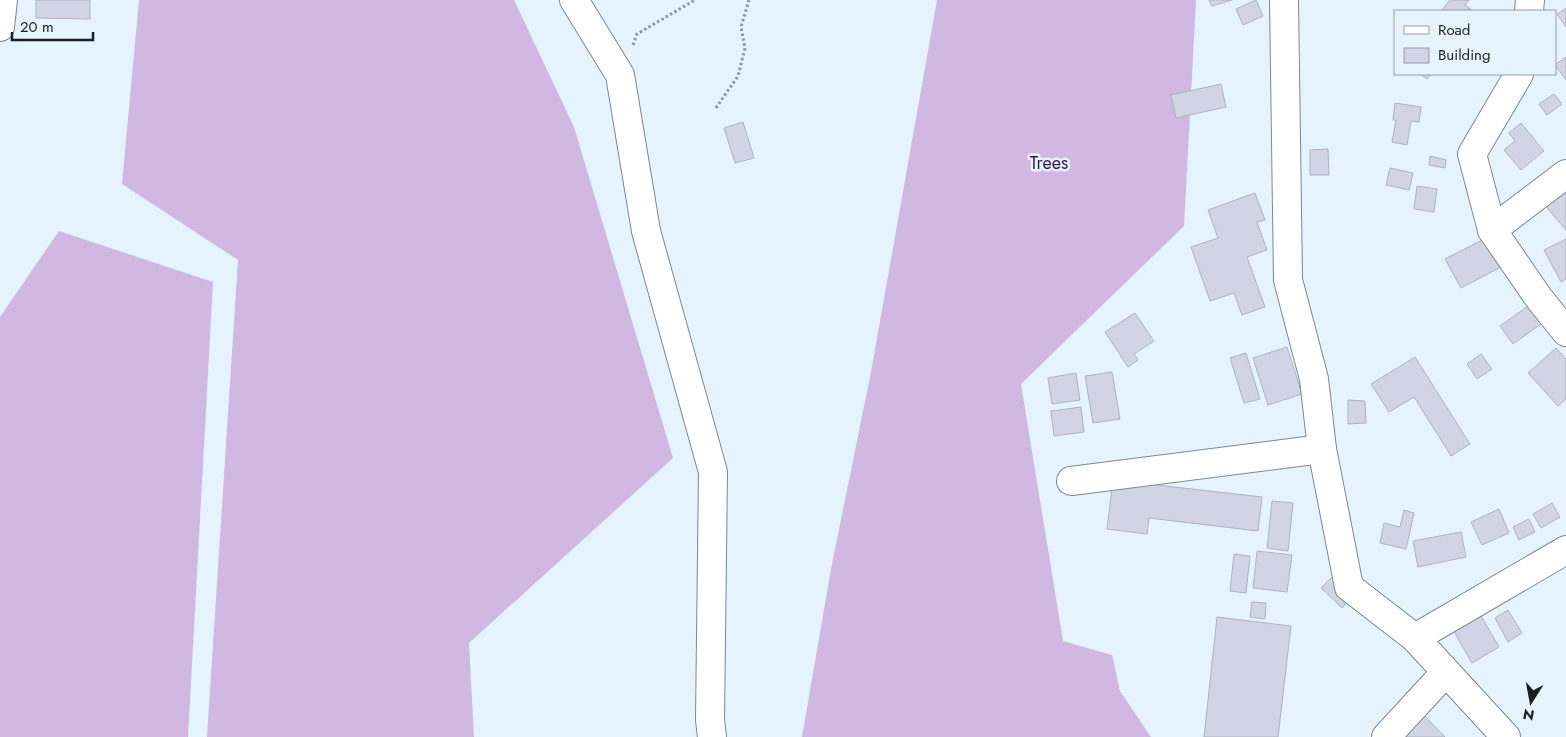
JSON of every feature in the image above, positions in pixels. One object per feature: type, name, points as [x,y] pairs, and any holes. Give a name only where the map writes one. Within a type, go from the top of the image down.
[{"type":"street","points":[[0,27],[3,0]]},
{"type":"street","points":[[574,0],[620,75],[646,231],[713,472],[710,720],[712,737]]},
{"type":"street","points":[[1284,0],[1288,280],[1314,379],[1322,449],[1349,587],[1416,638],[1445,673],[1506,737]]},
{"type":"street","points":[[1518,75],[1472,154],[1492,230],[1538,297],[1566,332]]},
{"type":"street","points":[[1492,230],[1566,174]]},
{"type":"street","points":[[1071,481],[1322,449]]},
{"type":"street","points":[[1416,638],[1566,550]]},
{"type":"street","points":[[1386,737],[1445,673]]},
{"type":"path","points":[[620,75],[638,34],[695,0]]},
{"type":"path","points":[[716,108],[738,76],[745,48],[741,27],[749,0]]},
{"type":"green space","points":[[139,0],[514,0],[574,127],[673,458],[469,643],[474,737],[207,737],[238,260],[122,184]]},
{"type":"green space","name":"Trees","points":[[937,0],[1196,0],[1184,226],[1021,384],[1063,641],[1112,655],[1120,691],[1151,737],[802,737],[831,569],[871,372]]},
{"type":"green space","points":[[59,231],[213,282],[188,737],[0,737],[0,317]]},
{"type":"building","points":[[36,0],[90,0],[90,19],[36,18]]},
{"type":"building","points":[[1209,0],[1232,0],[1212,6]]},
{"type":"building","points":[[1256,0],[1263,16],[1243,25],[1236,9]]},
{"type":"building","points":[[1450,0],[1469,0],[1465,5],[1472,10],[1442,10]]},
{"type":"building","points":[[1566,8],[1566,27],[1557,14]]},
{"type":"building","points":[[1566,57],[1566,80],[1556,66],[1556,64]]},
{"type":"building","points":[[1421,75],[1430,75],[1427,79]]},
{"type":"building","points":[[1221,84],[1226,107],[1176,118],[1171,95]]},
{"type":"building","points":[[1554,94],[1562,104],[1547,115],[1539,104]]},
{"type":"building","points":[[1395,103],[1421,107],[1419,122],[1411,121],[1407,145],[1392,142],[1396,120],[1393,120]]},
{"type":"building","points":[[743,122],[754,158],[735,163],[724,128]]},
{"type":"building","points":[[1521,123],[1544,151],[1521,170],[1504,150],[1515,141],[1509,133]]},
{"type":"building","points":[[1328,149],[1329,175],[1310,175],[1310,150]]},
{"type":"building","points":[[1430,156],[1446,160],[1445,168],[1429,165]]},
{"type":"building","points":[[1390,168],[1413,173],[1409,190],[1386,185]]},
{"type":"building","points":[[1417,186],[1437,189],[1434,212],[1414,209]]},
{"type":"building","points":[[1566,188],[1566,230],[1543,203]]},
{"type":"building","points":[[1255,193],[1265,220],[1257,222],[1267,250],[1247,257],[1265,307],[1242,315],[1234,293],[1210,301],[1191,247],[1218,238],[1208,210]]},
{"type":"building","points":[[1486,238],[1501,267],[1461,288],[1445,259]]},
{"type":"building","points":[[1566,239],[1566,279],[1561,282],[1544,250]]},
{"type":"building","points":[[1528,306],[1541,324],[1513,344],[1500,326]]},
{"type":"building","points":[[1135,313],[1154,341],[1134,354],[1138,360],[1128,367],[1105,332]]},
{"type":"building","points":[[1287,347],[1302,394],[1268,405],[1253,358]]},
{"type":"building","points":[[1556,348],[1566,359],[1566,399],[1558,406],[1528,373]]},
{"type":"building","points":[[1246,353],[1260,399],[1244,403],[1230,358]]},
{"type":"building","points":[[1481,354],[1492,369],[1477,379],[1467,364]]},
{"type":"building","points":[[1415,357],[1470,444],[1451,456],[1414,397],[1389,412],[1371,384]]},
{"type":"building","points":[[1112,372],[1120,419],[1093,423],[1085,376]]},
{"type":"building","points":[[1076,373],[1080,400],[1052,404],[1048,378]]},
{"type":"building","points":[[1348,400],[1365,401],[1366,423],[1348,424]]},
{"type":"building","points":[[1081,407],[1084,432],[1054,436],[1051,411]]},
{"type":"building","points":[[1113,480],[1262,497],[1258,531],[1149,518],[1147,534],[1107,529]]},
{"type":"building","points":[[1272,501],[1293,503],[1288,551],[1267,548]]},
{"type":"building","points":[[1552,503],[1560,517],[1541,528],[1533,514]]},
{"type":"building","points":[[1499,509],[1509,533],[1482,545],[1471,522]]},
{"type":"building","points":[[1404,510],[1414,513],[1406,549],[1380,543],[1384,523],[1400,527]]},
{"type":"building","points":[[1529,519],[1535,532],[1519,540],[1513,527]]},
{"type":"building","points":[[1461,532],[1466,557],[1418,567],[1413,541]]},
{"type":"building","points":[[1257,551],[1292,555],[1287,592],[1253,588]]},
{"type":"building","points":[[1234,554],[1250,556],[1246,593],[1230,591]]},
{"type":"building","points":[[1335,574],[1355,594],[1342,608],[1321,588]]},
{"type":"building","points":[[1252,602],[1266,603],[1265,619],[1250,617]]},
{"type":"building","points":[[1476,607],[1499,647],[1472,663],[1449,623]]},
{"type":"building","points":[[1508,610],[1522,633],[1508,642],[1495,618]]},
{"type":"building","points":[[1217,617],[1291,626],[1278,737],[1204,737]]},
{"type":"building","points":[[1420,711],[1445,737],[1393,737]]}]
